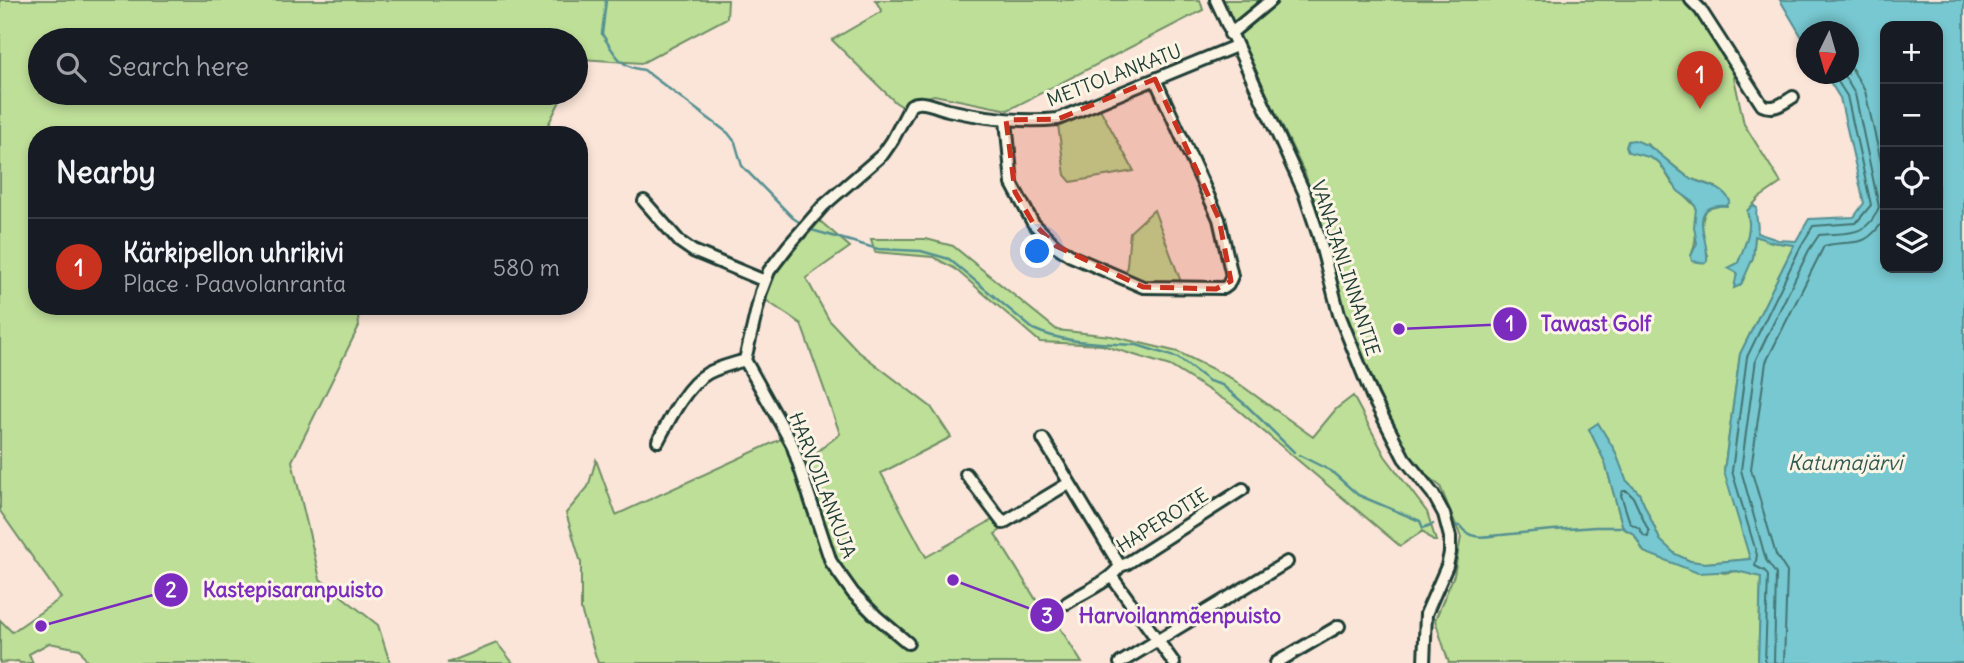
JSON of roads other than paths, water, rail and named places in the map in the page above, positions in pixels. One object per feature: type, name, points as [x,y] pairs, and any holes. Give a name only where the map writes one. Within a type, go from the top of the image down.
[{"type":"street","name":"VANAJANLINNANTIE","points":[[1216,0],[1304,192],[1339,314],[1372,396],[1404,458],[1433,494],[1444,514],[1450,537],[1450,553],[1426,614],[1424,663]]},
{"type":"street","points":[[1230,34],[1271,0]]},
{"type":"street","points":[[1691,0],[1713,28],[1762,105],[1775,107],[1793,97]]},
{"type":"street","name":"METTOLANKATU","points":[[765,281],[782,253],[813,217],[883,154],[908,109],[917,102],[1006,120],[1058,119],[1236,46]]},
{"type":"street","points":[[1006,120],[1012,184],[1033,223],[1056,246],[1071,256],[1143,286],[1224,288],[1232,276],[1219,219],[1155,79]]},
{"type":"street","points":[[644,201],[680,242],[693,251],[765,281],[745,360],[707,373],[698,381],[676,408],[658,441]]},
{"type":"street","name":"HARVOILANKUJA","points":[[745,360],[792,444],[831,562],[853,593],[908,643]]},
{"type":"street","points":[[1043,439],[1120,566]]},
{"type":"street","points":[[966,474],[1003,523],[1069,484]]},
{"type":"street","name":"HAPEROTIE","points":[[1067,603],[1112,578],[1120,566],[1164,542],[1242,489]]},
{"type":"street","points":[[1120,663],[1287,562]]},
{"type":"street","points":[[1112,578],[1174,663]]},
{"type":"street","points":[[1276,663],[1339,626]]},
{"type":"water","name":"Katumajärvi","points":[[1780,0],[1964,0],[1964,663],[1758,663],[1761,577],[1737,571],[1698,573],[1644,552],[1634,534],[1623,528],[1605,462],[1589,429],[1598,423],[1615,451],[1626,480],[1639,493],[1660,540],[1675,554],[1690,561],[1705,563],[1750,559],[1724,471],[1740,354],[1794,245],[1755,236],[1753,258],[1741,285],[1734,288],[1737,273],[1728,268],[1738,263],[1746,243],[1749,231],[1747,211],[1753,205],[1757,208],[1757,233],[1778,240],[1796,241],[1809,219],[1854,217],[1864,203],[1840,98],[1831,84],[1859,84],[1859,21],[1796,21],[1796,27]]},
{"type":"water","points":[[1634,140],[1656,151],[1688,177],[1722,191],[1730,201],[1727,206],[1706,210],[1703,217],[1707,252],[1705,263],[1692,261],[1691,256],[1697,243],[1694,227],[1696,208],[1693,202],[1678,191],[1659,162],[1628,152],[1628,141]]},
{"type":"waterway","points":[[606,0],[602,34],[618,58],[629,66],[644,70],[728,133],[735,142],[742,166],[802,224]]},
{"type":"waterway","points":[[808,229],[878,249],[921,251],[949,259],[1033,329],[1045,334],[1084,342],[1136,345]]},
{"type":"waterway","points":[[1137,345],[1178,358],[1209,381],[1222,385],[1294,452]]},
{"type":"waterway","points":[[1299,455],[1331,471],[1358,495],[1420,521],[1423,528],[1433,524]]},
{"type":"waterway","points":[[1450,525],[1460,526],[1468,534],[1477,536],[1499,535]]},
{"type":"waterway","points":[[1554,530],[1595,527]]},
{"type":"waterway","points":[[1596,527],[1614,527]]},
{"type":"waterway","points":[[1614,527],[1623,527]]},
{"type":"waterway","points":[[1501,535],[1553,530]]},
{"type":"place","name":"Kärkipellon uhrikivi","points":[[1700,109]]},
{"type":"place","name":"Tawast Golf","points":[[1399,329]]},
{"type":"place","name":"Harvoilanmäenpuisto","points":[[953,580]]},
{"type":"place","name":"Kastepisaranpuisto","points":[[41,626]]}]
